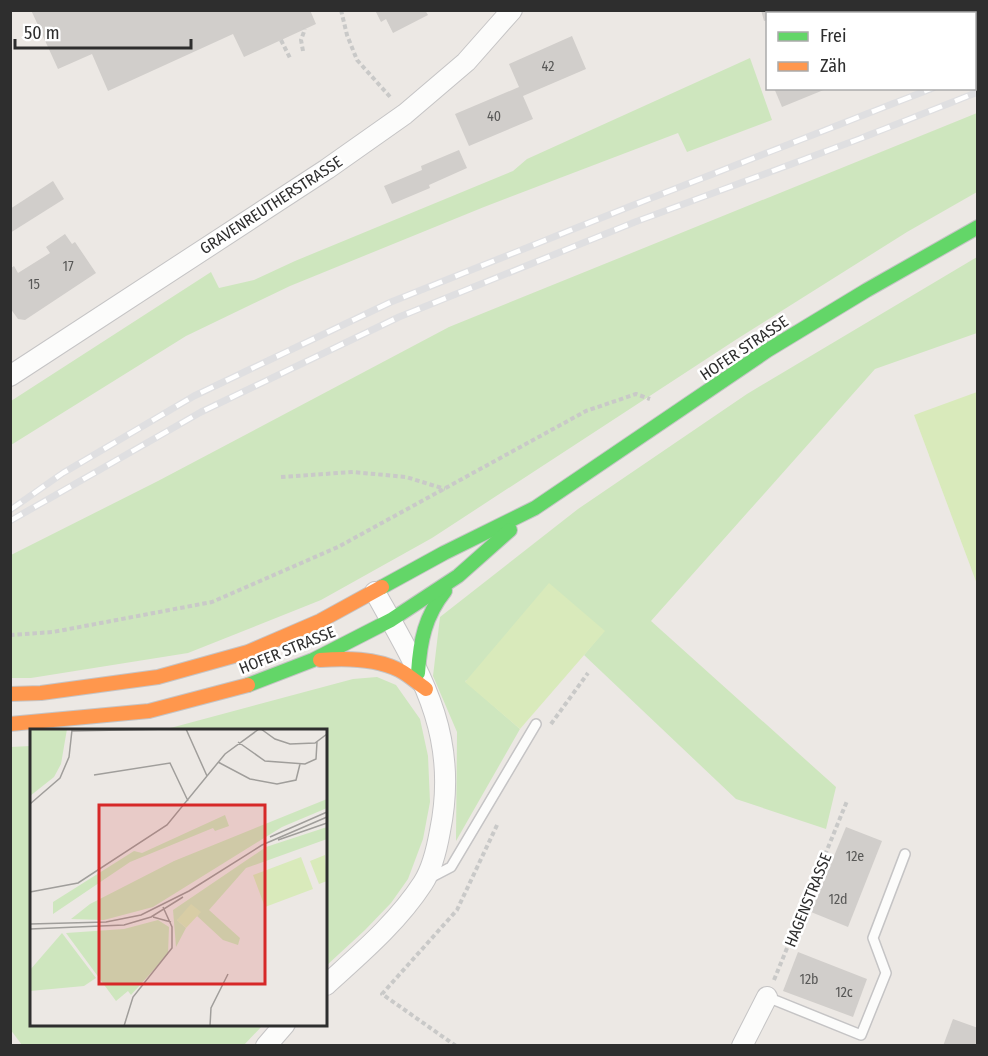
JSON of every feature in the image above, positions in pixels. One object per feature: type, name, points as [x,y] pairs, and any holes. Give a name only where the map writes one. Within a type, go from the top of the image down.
[{"type":"main road","name":"HOFER STRASSE","points":[[10,694],[42,693],[158,677],[248,652],[320,621],[444,553],[535,508],[768,350],[975,228]]},
{"type":"main road","name":"HOFER STRASSE","points":[[10,724],[149,711],[245,686],[313,660],[391,621],[458,576],[535,508]]},
{"type":"main road","points":[[313,660],[340,658],[369,661],[399,670],[422,681],[420,641],[425,622],[437,600],[458,576]]},
{"type":"street","name":"GRAVENREUTHERSTRASSE","points":[[10,376],[327,169],[405,114],[466,62],[512,10]]},
{"type":"street","points":[[327,984],[383,933],[424,882],[437,845],[445,806],[446,762],[438,718],[422,681],[375,591]]},
{"type":"street","points":[[742,1046],[766,997]]},
{"type":"street","points":[[266,1046],[283,1026]]},
{"type":"lane","points":[[424,882],[451,867],[536,724]]},
{"type":"lane","points":[[766,997],[861,1035],[886,974],[873,938],[905,854]]},
{"type":"path","points":[[342,10],[347,35],[357,60],[405,114]]},
{"type":"path","points":[[303,51],[301,40],[304,29]]},
{"type":"path","points":[[281,40],[290,58]]},
{"type":"path","points":[[10,635],[53,632],[212,603],[338,547],[586,411],[636,394],[683,409]]},
{"type":"path","points":[[281,477],[353,472],[406,477],[445,489]]},
{"type":"path","points":[[550,726],[588,673]]},
{"type":"path","name":"HAGENSTRASSE","points":[[766,997],[800,920],[847,801]]},
{"type":"path","points":[[456,1046],[382,994],[458,910],[502,815]]},
{"type":"green space","points":[[750,58],[772,120],[687,152],[678,133],[484,207],[290,286],[186,336],[11,445],[11,401],[211,272],[219,288],[254,280],[513,171],[527,159]]},
{"type":"green space","points":[[977,113],[977,192],[907,232],[737,339],[432,538],[321,600],[188,653],[31,678],[11,678],[11,555],[158,481],[449,327]]},
{"type":"green space","points":[[977,257],[977,333],[875,369],[651,621],[836,787],[826,829],[736,799],[584,655],[604,631],[465,681],[520,729],[456,841],[457,732],[433,676],[440,617],[578,509],[747,394]]},
{"type":"green space","points":[[978,392],[977,584],[914,415]]},
{"type":"green space","points":[[549,583],[605,631],[520,729],[465,682]]},
{"type":"green space","points":[[377,677],[396,685],[420,719],[428,756],[430,802],[423,839],[408,879],[391,903],[327,965],[327,729],[167,729],[353,679]]},
{"type":"green space","points":[[30,746],[30,1026],[262,1026],[244,1045],[22,1045],[10,1029],[10,747]]},
{"type":"building","points":[[31,10],[310,10],[316,24],[244,57],[233,34],[108,91],[92,54],[58,69]]},
{"type":"building","points":[[375,10],[425,10],[428,15],[393,33],[386,19],[381,22]]},
{"type":"building","points":[[761,10],[816,10],[813,12],[766,12],[766,20],[764,21]]},
{"type":"building","points":[[572,36],[586,69],[523,96],[533,119],[469,146],[455,114],[519,87],[509,64]]},
{"type":"building","points":[[775,90],[824,90],[782,107]]},
{"type":"building","points":[[459,150],[467,168],[429,185],[430,188],[392,204],[384,186],[422,170],[421,166]]},
{"type":"building","points":[[53,181],[64,199],[10,233],[10,209]]},
{"type":"building","points":[[65,234],[72,244],[75,242],[96,273],[25,320],[18,319],[10,308],[10,269],[14,266],[18,273],[50,253],[46,247]]},
{"type":"building","points":[[846,827],[882,841],[848,927],[811,912]]},
{"type":"building","points":[[798,952],[867,979],[853,1017],[783,991]]},
{"type":"building","points":[[953,1019],[978,1028],[978,1046],[943,1046]]},
{"type":"railway","points":[[10,510],[63,473],[194,396],[391,302],[928,90]]},
{"type":"railway","points":[[10,521],[201,412],[399,317],[635,222],[978,92]]},
{"type":"traffic: fast","points":[[382,587],[535,508],[768,350],[978,227]]},
{"type":"traffic: fast","points":[[248,685],[313,660],[391,620],[458,576],[510,530]]},
{"type":"traffic: fast","points":[[418,673],[420,650],[428,619],[445,591]]},
{"type":"traffic: slow","points":[[10,694],[41,693],[158,677],[248,652],[320,621],[382,587]]},
{"type":"traffic: slow","points":[[320,660],[350,659],[380,663],[403,672],[426,689]]},
{"type":"traffic: slow","points":[[10,724],[149,711],[248,685]]}]
